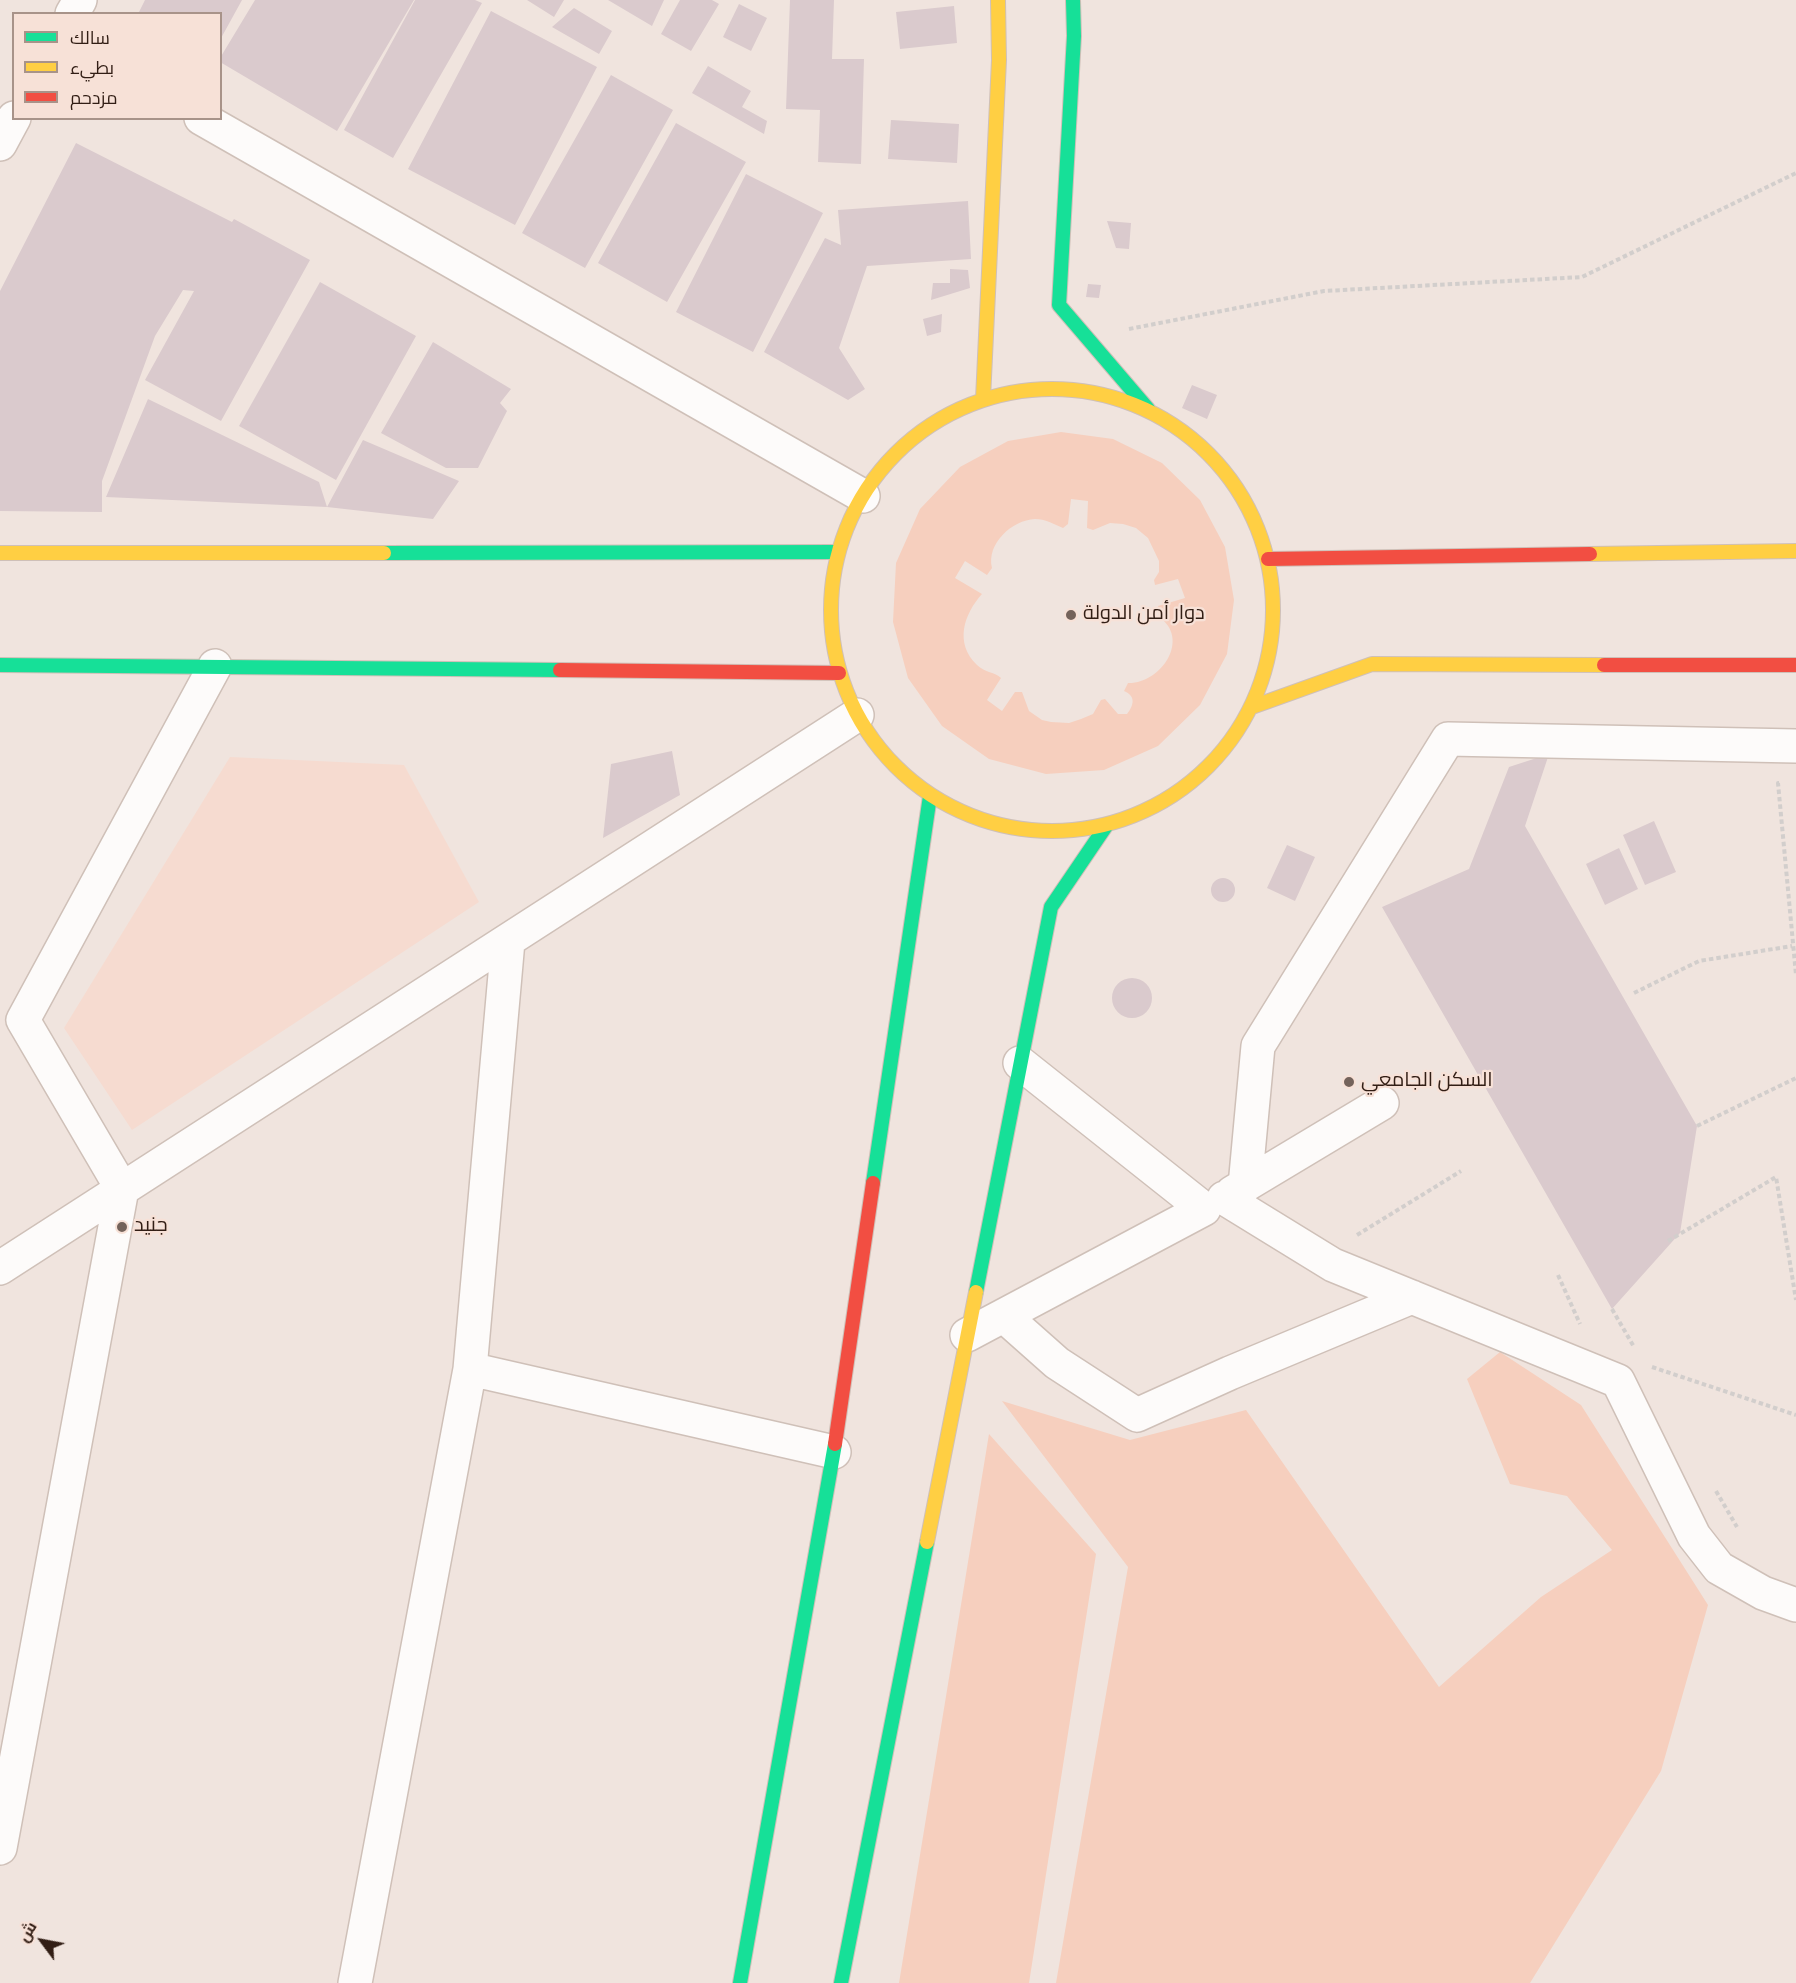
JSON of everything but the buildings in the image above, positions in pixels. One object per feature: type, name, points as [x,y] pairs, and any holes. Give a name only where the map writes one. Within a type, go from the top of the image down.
[{"type":"main road","points":[[983,399],[999,60],[998,0]]},
{"type":"main road","points":[[1072,0],[1074,36],[1059,305],[1148,409],[1202,446],[1244,497],[1268,559],[1273,634],[1252,707],[1215,760],[1165,801],[1106,826],[1045,833],[985,822],[930,796],[888,760],[856,716],[839,673],[830,613],[838,552],[863,496],[895,454],[936,422],[983,399],[1038,388],[1095,392],[1148,409]]},
{"type":"main road","points":[[1074,36],[1084,0]]},
{"type":"main road","points":[[1268,559],[1796,551]]},
{"type":"main road","points":[[0,553],[838,552]]},
{"type":"main road","points":[[1252,707],[1372,664],[1796,665]]},
{"type":"main road","points":[[0,665],[839,673]]},
{"type":"main road","points":[[740,1983],[834,1452],[930,796]]},
{"type":"main road","points":[[841,1983],[1050,907],[1106,826]]},
{"type":"street","points":[[0,144],[13,120]]},
{"type":"street","points":[[205,120],[863,496]]},
{"type":"street","points":[[0,1848],[122,1190],[23,1020],[215,666]]},
{"type":"street","points":[[0,1268],[856,716]]},
{"type":"street","points":[[1224,1198],[1258,1046],[1448,739],[1796,746]]},
{"type":"street","points":[[355,1983],[470,1369],[508,941]]},
{"type":"street","points":[[1020,1064],[1224,1198],[1334,1265],[1618,1381],[1694,1536],[1706,1552],[1719,1568],[1763,1593],[1796,1605]]},
{"type":"street","points":[[967,1335],[1224,1198],[1382,1103]]},
{"type":"street","points":[[1004,1316],[1057,1363],[1137,1415],[1230,1373],[1412,1297]]},
{"type":"street","points":[[470,1369],[834,1452]]},
{"type":"path","points":[[1087,338],[1324,291],[1582,277],[1796,173]]},
{"type":"path","points":[[1778,783],[1796,975]]},
{"type":"path","points":[[1635,993],[1699,961],[1792,946]]},
{"type":"path","points":[[1697,1126],[1796,1077]]},
{"type":"path","points":[[1362,1245],[1357,1235],[1461,1171]]},
{"type":"path","points":[[1668,1241],[1776,1177],[1796,1300]]},
{"type":"path","points":[[1558,1275],[1583,1331]]},
{"type":"path","points":[[1643,1364],[1796,1415]]},
{"type":"shaded area","points":[[1061,432],[1113,439],[1162,463],[1200,500],[1225,547],[1234,600],[1227,654],[1200,705],[1158,746],[1104,770],[1046,774],[989,759],[942,726],[908,678],[893,622],[896,563],[920,509],[960,467],[1008,441]],"holes":[[[1071,499],[1088,501],[1087,528],[1093,530],[1110,523],[1136,528],[1148,538],[1159,561],[1159,572],[1154,580],[1155,585],[1178,579],[1185,598],[1158,606],[1159,617],[1168,626],[1172,637],[1172,648],[1168,659],[1151,676],[1128,683],[1124,691],[1131,695],[1133,701],[1127,714],[1118,714],[1105,699],[1101,700],[1093,714],[1069,723],[1051,722],[1042,720],[1029,711],[1022,692],[1015,692],[1002,711],[987,700],[1001,678],[977,665],[970,656],[964,638],[966,619],[982,594],[955,578],[965,561],[987,575],[992,568],[991,559],[997,542],[1018,524],[1026,520],[1039,519],[1063,528],[1068,524]]]},
{"type":"shaded area","points":[[230,757],[404,765],[479,902],[132,1130],[64,1028]]},
{"type":"shaded area","points":[[1500,1352],[1581,1405],[1708,1605],[1661,1771],[1530,1983],[1056,1983],[1128,1567],[1002,1401],[1130,1440],[1246,1410],[1439,1687],[1541,1597],[1612,1550],[1567,1496],[1510,1484],[1467,1379]]},
{"type":"shaded area","points":[[989,1434],[1096,1554],[1029,1983],[899,1983]]},
{"type":"traffic: fast","points":[[1073,0],[1074,36],[1059,305],[1148,409]]},
{"type":"traffic: fast","points":[[384,553],[838,552]]},
{"type":"traffic: fast","points":[[0,665],[560,670]]},
{"type":"traffic: fast","points":[[873,1183],[930,796]]},
{"type":"traffic: fast","points":[[976,1292],[1051,907],[1106,826]]},
{"type":"traffic: fast","points":[[740,1983],[835,1444]]},
{"type":"traffic: fast","points":[[841,1983],[927,1542]]},
{"type":"traffic: slow","points":[[983,399],[999,60],[998,0]]},
{"type":"traffic: slow","points":[[1052,389],[1095,394],[1136,406],[1175,427],[1208,454],[1235,487],[1256,526],[1268,567],[1273,610],[1268,653],[1256,694],[1235,733],[1208,766],[1175,793],[1136,814],[1095,826],[1052,831],[1009,826],[968,814],[929,793],[896,766],[869,733],[848,694],[836,653],[831,610],[836,567],[848,526],[869,487],[896,454],[929,427],[968,406],[1009,394],[1052,389]]},
{"type":"traffic: slow","points":[[1590,554],[1796,551]]},
{"type":"traffic: slow","points":[[0,553],[384,553]]},
{"type":"traffic: slow","points":[[1252,707],[1372,664],[1604,665]]},
{"type":"traffic: slow","points":[[927,1542],[976,1292]]},
{"type":"traffic: jam","points":[[1268,559],[1590,554]]},
{"type":"traffic: jam","points":[[1604,665],[1796,665]]},
{"type":"traffic: jam","points":[[560,670],[839,673]]},
{"type":"traffic: jam","points":[[835,1444],[873,1183]]},
{"type":"place","name":"دوار أمن الدولة","points":[[1071,615]]},
{"type":"place","name":"السكن الجامعي","points":[[1349,1082]]},
{"type":"place","name":"جنيد","points":[[122,1227]]}]
